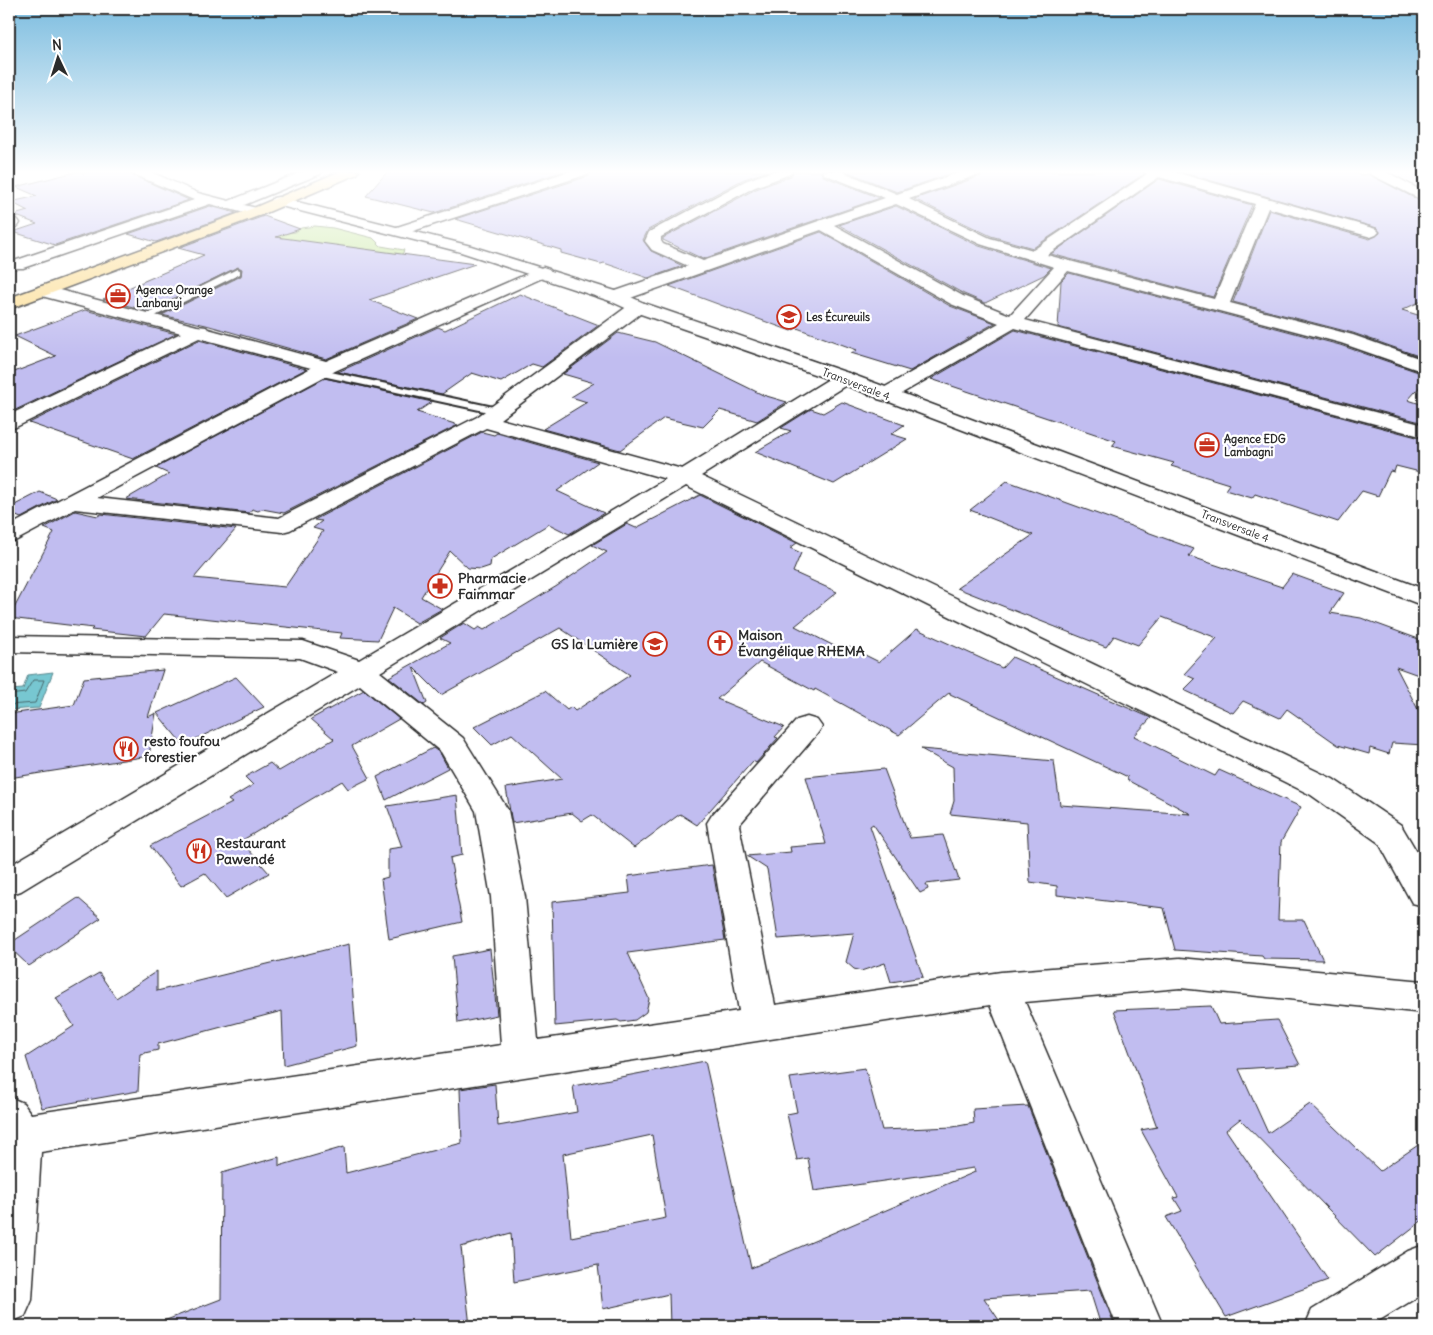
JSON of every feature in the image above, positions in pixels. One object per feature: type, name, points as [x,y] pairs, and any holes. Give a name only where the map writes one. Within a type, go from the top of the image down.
[{"type":"main road","points":[[9,304],[199,233]]},
{"type":"street","points":[[13,264],[107,233]]},
{"type":"street","name":"Transversale 4","points":[[407,233],[543,272],[844,378],[1424,598]]},
{"type":"street","points":[[655,233],[653,241],[657,247],[704,267]]},
{"type":"street","points":[[616,297],[799,233]]},
{"type":"street","points":[[838,233],[956,300],[1013,322],[1424,431]]},
{"type":"street","points":[[969,233],[985,241],[1065,265],[1347,339],[1424,366]]},
{"type":"street","points":[[1035,256],[1068,233]]},
{"type":"street","points":[[1220,306],[1250,233]]},
{"type":"street","points":[[13,264],[66,283]]},
{"type":"street","points":[[885,395],[1013,322],[1065,265]]},
{"type":"street","points":[[9,535],[323,370],[543,272]]},
{"type":"street","points":[[44,291],[200,331],[323,370]]},
{"type":"street","points":[[73,502],[282,526],[491,416],[638,307]]},
{"type":"street","points":[[9,423],[200,331]]},
{"type":"street","points":[[9,882],[685,477],[844,378]]},
{"type":"street","points":[[491,416],[685,477],[1322,787],[1390,834],[1424,893]]},
{"type":"street","points":[[9,644],[303,650],[360,670],[452,745],[492,810],[508,897],[521,1061]]},
{"type":"street","points":[[760,1025],[723,823],[807,727]]},
{"type":"street","points":[[9,1300],[15,1125],[521,1061],[1001,988],[1180,972],[1424,997]]},
{"type":"street","points":[[1001,988],[1140,1326]]},
{"type":"street","points":[[1328,1326],[1424,1267]]},
{"type":"lane","points":[[146,317],[236,272]]},
{"type":"lane","points":[[323,370],[491,416]]},
{"type":"green space","points":[[283,233],[354,233],[373,238],[381,246],[404,250],[402,255],[258,236]]},
{"type":"water","points":[[53,672],[39,708],[9,710],[10,690],[23,689],[28,675]]},
{"type":"building","points":[[17,233],[90,233],[55,245]]},
{"type":"building","points":[[130,233],[180,233],[156,242],[128,234]]},
{"type":"building","points":[[218,233],[287,233],[276,237],[475,264],[369,300],[418,319],[326,359],[206,325],[162,315],[241,276],[242,269],[238,267],[148,311],[103,299],[204,255],[178,248]]},
{"type":"building","points":[[504,233],[646,233],[643,240],[651,251],[683,266],[648,278],[604,263],[601,264],[561,253],[561,250]]},
{"type":"building","points":[[672,233],[778,233],[703,259],[663,240],[663,238]]},
{"type":"building","points":[[817,233],[823,233],[950,306],[995,323],[910,371],[851,353],[857,350],[797,328],[791,331],[669,286]]},
{"type":"building","points":[[854,233],[953,233],[979,246],[1051,268],[1044,275],[985,303],[964,294]]},
{"type":"building","points":[[985,233],[1055,233],[1033,248]]},
{"type":"building","points":[[1081,233],[1240,233],[1213,297],[1051,254]]},
{"type":"building","points":[[1260,233],[1350,233],[1370,239],[1380,233],[1424,233],[1424,300],[1402,310],[1424,317],[1424,358],[1353,333],[1233,302]]},
{"type":"building","points":[[1069,273],[1340,345],[1424,374],[1424,382],[1408,400],[1424,405],[1424,423],[1058,327],[1061,281]]},
{"type":"building","points":[[520,294],[599,325],[542,367],[532,364],[501,382],[472,373],[442,394],[338,372],[438,327],[445,330]]},
{"type":"building","points":[[85,310],[176,334],[9,413],[9,374],[56,356],[15,336]]},
{"type":"building","points":[[1015,330],[1424,439],[1424,473],[1396,466],[1394,472],[1390,471],[1378,496],[1362,491],[1338,522],[1255,494],[1252,498],[1225,490],[1229,484],[1171,466],[1174,463],[1112,446],[1116,441],[931,379]]},
{"type":"building","points":[[618,333],[655,342],[763,395],[787,402],[757,421],[720,410],[703,427],[664,418],[620,450],[543,429],[587,402],[571,397],[594,383],[563,374]]},
{"type":"building","points":[[199,340],[306,369],[133,459],[29,423]]},
{"type":"building","points":[[325,378],[432,402],[417,412],[458,425],[284,513],[252,509],[249,513],[126,499],[169,474],[156,468]]},
{"type":"building","points":[[842,402],[904,425],[891,434],[907,439],[834,484],[755,452],[791,431],[781,428],[811,409],[823,413]]},
{"type":"building","points":[[482,432],[494,435],[497,433],[598,462],[557,491],[604,513],[569,534],[549,524],[491,559],[490,566],[481,569],[468,568],[450,551],[421,597],[442,609],[417,623],[393,608],[378,640],[340,638],[342,633],[164,614],[146,636],[9,618],[54,532],[44,528],[75,511],[98,516],[101,514],[236,529],[194,578],[285,587],[323,531],[313,528],[322,521],[314,520]]},
{"type":"building","points":[[1007,481],[1194,549],[1189,556],[1282,587],[1292,574],[1344,593],[1330,613],[1361,618],[1424,641],[1424,677],[1396,667],[1424,721],[1424,745],[1392,743],[1389,754],[1370,748],[1369,754],[1338,745],[1287,709],[1280,718],[1243,701],[1233,713],[1184,690],[1195,679],[1184,674],[1217,638],[1162,617],[1138,645],[1114,636],[1106,647],[957,588],[1033,535],[970,510]]},
{"type":"building","points":[[40,492],[57,499],[21,518],[9,513],[9,508]]},
{"type":"building","points":[[700,495],[797,543],[790,548],[801,553],[793,572],[837,592],[795,626],[844,651],[849,647],[879,662],[917,629],[1002,668],[1012,657],[1151,718],[1134,736],[1215,776],[1219,770],[1301,807],[1281,842],[1278,920],[1304,920],[1323,960],[1264,959],[1262,956],[1175,950],[1164,908],[1057,895],[1057,886],[1030,882],[1027,822],[950,814],[954,801],[953,767],[921,749],[1054,761],[1060,805],[1191,814],[1127,780],[1128,777],[950,694],[950,692],[899,735],[815,689],[814,691],[760,662],[717,699],[784,727],[775,737],[778,738],[756,763],[753,761],[697,825],[680,814],[634,848],[592,815],[582,821],[572,813],[512,823],[506,788],[562,779],[512,734],[492,745],[474,727],[545,691],[567,710],[571,707],[575,711],[630,675],[560,628],[441,695],[413,667],[427,703],[424,705],[389,677],[450,643],[440,638],[464,623],[475,630],[479,627],[484,630],[557,586],[607,552],[592,545],[627,524],[636,528]]},
{"type":"building","points":[[163,670],[148,717],[156,713],[149,756],[9,778],[9,714],[74,705],[84,678]]},
{"type":"building","points":[[236,677],[264,707],[183,745],[157,713]]},
{"type":"building","points":[[364,690],[399,719],[352,746],[370,778],[348,789],[342,781],[241,841],[269,873],[226,898],[205,873],[181,886],[150,846],[232,803],[228,800],[253,785],[245,777],[270,763],[279,771],[334,739],[311,719]]},
{"type":"building","points":[[433,748],[440,753],[448,768],[386,800],[377,777]]},
{"type":"building","points":[[884,769],[910,838],[943,835],[959,880],[926,884],[928,889],[920,893],[873,824],[870,826],[923,977],[891,982],[885,963],[861,971],[854,969],[846,962],[854,933],[778,939],[767,869],[747,856],[791,852],[790,847],[826,844],[806,777]]},
{"type":"building","points":[[457,795],[462,855],[450,858],[462,922],[389,939],[381,879],[388,877],[388,849],[402,847],[387,806]]},
{"type":"building","points":[[712,865],[725,940],[628,953],[649,999],[646,1012],[635,1020],[555,1026],[552,902],[630,893],[628,876]]},
{"type":"building","points":[[78,898],[101,918],[29,966],[9,947],[9,944]]},
{"type":"building","points":[[349,944],[357,1046],[284,1065],[282,1011],[158,1044],[158,1050],[140,1054],[138,1091],[42,1108],[26,1057],[74,1026],[56,998],[99,973],[116,998],[157,971],[157,991]]},
{"type":"building","points":[[490,949],[497,1015],[458,1023],[452,956]]},
{"type":"building","points":[[1211,1006],[1219,1024],[1277,1020],[1300,1065],[1239,1069],[1268,1133],[1310,1104],[1380,1171],[1424,1141],[1424,1219],[1375,1257],[1240,1119],[1226,1130],[1328,1280],[1226,1317],[1166,1217],[1182,1211],[1174,1198],[1178,1197],[1141,1130],[1157,1127],[1114,1010]]},
{"type":"building","points":[[705,1061],[751,1268],[975,1172],[974,1168],[814,1191],[808,1158],[797,1160],[787,1114],[797,1112],[790,1078],[865,1068],[882,1130],[953,1127],[974,1123],[973,1109],[1028,1106],[1115,1326],[1101,1326],[1090,1291],[984,1298],[1003,1326],[670,1326],[669,1294],[603,1309],[598,1265],[514,1282],[511,1233],[461,1247],[470,1326],[156,1326],[156,1324],[221,1299],[222,1173],[279,1157],[279,1166],[344,1147],[346,1173],[462,1143],[460,1089],[495,1084],[498,1126],[577,1112],[573,1086]],"holes":[[[652,1135],[666,1218],[571,1237],[563,1154]]]},
{"type":"place","name":"Agence Orange Lanbanyi","points":[[118,296]]},
{"type":"place","name":"Les Écureuils","points":[[789,317]]},
{"type":"place","name":"Agence EDG Lambagni","points":[[1207,445]]},
{"type":"place","name":"Pharmacie Faimmar","points":[[440,586]]},
{"type":"place","name":"Maison Évangélique RHEMA","points":[[720,643]]},
{"type":"place","name":"GS la Lumière","points":[[655,644]]},
{"type":"place","name":"resto foufou forestier","points":[[126,749]]},
{"type":"place","name":"Restaurant Pawendé","points":[[199,851]]}]
